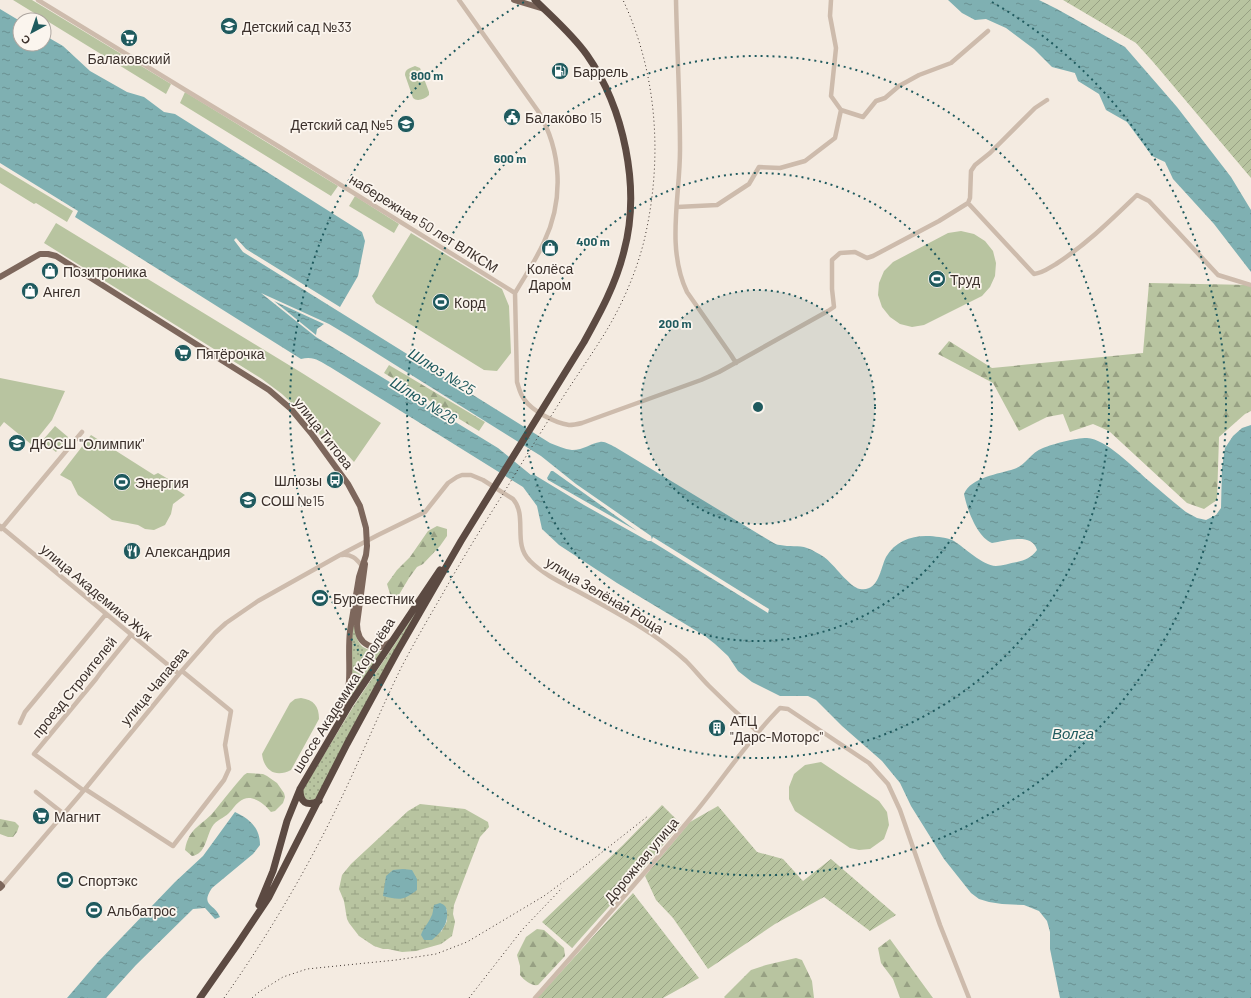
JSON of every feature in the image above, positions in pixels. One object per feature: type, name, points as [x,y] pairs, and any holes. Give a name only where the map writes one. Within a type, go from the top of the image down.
[{"type":"highway","points":[[461,541],[600,314],[624,251],[628,233],[630,195],[627,161],[619,120],[607,91],[594,66],[579,45],[564,28],[534,0]]},
{"type":"highway","name":"шоссе Академика Королёва","points":[[246,933],[267,887],[290,810],[300,789],[350,704],[461,541]]},
{"type":"highway","name":"шоссе Академика Королёва","points":[[200,998],[246,933],[269,897],[383,678],[461,541]]},
{"type":"highway","points":[[300,789],[301,798],[304,802],[309,804],[319,801]]},
{"type":"main road","points":[[514,0],[544,9]]},
{"type":"main road","name":"улица Титова","points":[[0,277],[40,254],[56,256],[269,390],[291,409],[311,433],[349,485],[356,498],[363,514],[367,541],[366,555],[358,577],[349,635],[349,681],[347,694],[340,717],[333,732]]},
{"type":"main road","points":[[366,555],[357,624],[359,634],[364,642],[374,647],[383,646],[395,638]]},
{"type":"street","name":"набережная 50 лет ВЛКСМ","points":[[38,0],[515,292]]},
{"type":"street","points":[[459,0],[540,115],[549,131],[555,154],[558,184],[554,215],[544,242],[533,264],[515,292],[517,382],[524,400],[533,408],[550,419],[571,425],[582,424],[701,380],[736,363],[828,311],[834,306],[832,289],[832,260],[840,253],[855,252],[866,258],[873,256],[939,222],[968,203],[970,198],[971,171],[975,165],[990,153],[1035,108],[1047,100]]},
{"type":"street","points":[[676,0],[680,151],[676,251],[682,280],[687,292],[736,363]]},
{"type":"street","points":[[831,0],[830,16],[836,48],[831,96],[841,110],[863,117],[876,101],[884,98],[899,86],[919,75],[951,63],[988,31]]},
{"type":"street","points":[[677,207],[717,205],[749,184],[759,167],[780,168],[805,161],[835,138],[841,110]]},
{"type":"street","points":[[968,203],[1034,274],[1041,274],[1071,254],[1096,234],[1137,195],[1149,201],[1218,275],[1251,285]]},
{"type":"street","points":[[1,528],[82,432]]},
{"type":"street","name":"улица Зелёная Роща","points":[[367,541],[426,512],[448,483],[457,477],[462,475],[471,475],[483,480],[517,503],[519,509],[520,542],[523,553],[529,560],[553,578],[619,614],[664,643],[686,662],[758,732]]},
{"type":"street","name":"улица Академика Жук","points":[[1,528],[131,635],[231,711],[224,745],[229,769],[228,775],[173,846],[84,790]]},
{"type":"street","name":"улица Чапаева","points":[[1,886],[64,814],[180,673],[215,633],[226,623],[258,601],[367,541]]},
{"type":"street","points":[[340,555],[348,554],[353,556],[362,566]]},
{"type":"street","points":[[20,723],[25,712],[106,614]]},
{"type":"street","name":"проезд Строителей","points":[[84,790],[34,754],[131,635]]},
{"type":"street","name":"Дорожная улица","points":[[535,998],[642,878],[758,732],[780,708],[788,709],[869,763],[888,784],[900,810],[940,925],[969,998]]},
{"type":"street","points":[[36,792],[64,814]]},
{"type":"green space","points":[[13,0],[32,0],[52,12],[33,12]]},
{"type":"green space","points":[[1063,0],[1251,0],[1251,178],[1136,43]]},
{"type":"green space","points":[[52,12],[171,84],[166,94],[52,24]]},
{"type":"green space","points":[[415,66],[420,68],[429,92],[429,95],[419,100],[413,98],[405,75],[407,70]]},
{"type":"green space","points":[[185,92],[338,186],[331,196],[180,103]]},
{"type":"green space","points":[[0,167],[73,211],[67,222],[0,183]]},
{"type":"green space","points":[[355,196],[399,224],[394,233],[349,206]]},
{"type":"green space","points":[[56,223],[381,423],[354,462],[344,451],[337,455],[298,409],[282,394],[262,379],[44,243]]},
{"type":"green space","name":"Труд","points":[[961,231],[974,234],[985,241],[993,251],[996,263],[995,276],[990,287],[982,296],[924,325],[912,327],[900,324],[890,317],[882,307],[878,295],[879,283],[884,271],[893,262],[948,233]]},
{"type":"green space","name":"Корд","points":[[411,233],[502,289],[509,306],[511,353],[497,371],[484,370],[376,303],[372,296]]},
{"type":"green space","points":[[1149,283],[1251,285],[1251,411],[1245,414],[1219,437],[1217,500],[1204,509],[1187,503],[1109,431],[1093,424],[1070,432],[1063,414],[1047,417],[1019,431],[993,383],[938,354],[949,341],[992,368],[1143,353]]},
{"type":"green space","points":[[389,365],[485,422],[479,431],[384,373]]},
{"type":"green space","points":[[0,378],[65,391],[52,420],[32,445],[4,422],[0,427]]},
{"type":"green space","points":[[55,426],[68,437],[56,452],[42,441]]},
{"type":"green space","name":"Энергия","points":[[91,435],[154,475],[158,473],[175,483],[174,488],[185,495],[173,504],[171,514],[165,525],[154,530],[112,520],[78,495],[71,481],[60,475]]},
{"type":"green space","points":[[437,526],[447,529],[447,536],[423,564],[417,567],[397,598],[393,599],[387,584],[397,570],[410,557],[428,531]]},
{"type":"green space","points":[[432,588],[317,798],[314,800],[307,800],[304,798],[302,791],[353,707]]},
{"type":"green space","points":[[353,625],[355,626],[359,643],[362,646],[370,650],[383,651],[349,700],[352,644]]},
{"type":"green space","points":[[301,698],[309,700],[315,704],[319,719],[291,770],[276,773],[268,769],[265,765],[262,754],[290,703],[295,699]]},
{"type":"green space","points":[[821,762],[879,801],[887,812],[889,825],[884,839],[870,849],[859,850],[850,848],[795,811],[789,799],[789,787],[794,774],[805,765]]},
{"type":"green space","points":[[247,773],[263,774],[277,783],[284,793],[285,797],[283,803],[275,811],[271,812],[261,802],[252,798],[243,799],[227,815],[214,824],[203,849],[197,855],[192,856],[185,850],[187,842],[193,831],[211,815],[240,779]]},
{"type":"green space","points":[[420,804],[465,809],[488,822],[489,827],[480,837],[454,905],[453,914],[455,922],[452,936],[441,944],[416,951],[402,952],[374,946],[359,936],[347,919],[344,901],[339,889],[342,875],[351,864],[408,811]],"holes":[[[447,909],[447,921],[441,932],[432,915]]]},
{"type":"green space","points":[[662,805],[681,824],[572,948],[542,922],[623,845]]},
{"type":"green space","points":[[718,806],[757,852],[783,859],[803,881],[831,859],[896,915],[870,931],[824,897],[775,924],[708,969],[673,918],[656,900],[645,876],[690,822]]},
{"type":"green space","points":[[0,819],[15,822],[19,826],[13,837],[0,834]]},
{"type":"green space","points":[[633,893],[699,978],[663,998],[537,998]]},
{"type":"green space","points":[[537,929],[544,930],[564,948],[565,956],[538,985],[533,985],[528,983],[520,975],[520,966],[517,955],[526,937]]},
{"type":"green space","points":[[890,939],[933,998],[900,998],[893,979],[881,963],[878,948]]},
{"type":"green space","points":[[796,958],[802,960],[812,981],[814,998],[724,997],[751,970]]},
{"type":"water","points":[[948,0],[1039,0],[1125,47],[1177,107],[1231,177],[1251,210],[1251,272],[1214,224],[1173,179],[1165,162],[1152,156],[1127,122],[1106,110],[1099,94],[1078,81],[1075,73],[1052,67],[1034,49],[1006,28],[986,19],[975,20],[962,13]]},
{"type":"water","name":"Волга","points":[[0,9],[12,16],[12,52],[52,52],[52,40],[63,46],[90,71],[127,92],[144,97],[164,112],[175,114],[362,232],[365,241],[358,276],[340,307],[246,249],[236,238],[234,240],[243,252],[550,443],[572,450],[580,449],[600,442],[608,443],[778,545],[804,547],[816,552],[828,560],[846,580],[860,589],[871,587],[875,583],[890,551],[899,543],[911,538],[923,536],[942,537],[958,544],[985,563],[996,566],[1020,561],[1030,557],[1037,550],[1034,544],[1030,541],[1018,539],[992,543],[987,540],[977,529],[964,494],[968,488],[979,480],[1014,469],[1021,465],[1038,450],[1070,440],[1087,438],[1103,443],[1120,455],[1186,512],[1197,518],[1206,520],[1216,515],[1221,508],[1222,468],[1225,448],[1233,436],[1242,428],[1251,425],[1251,998],[1060,998],[1050,949],[1050,932],[1047,921],[1039,911],[1024,905],[989,902],[979,899],[971,893],[944,859],[911,806],[900,783],[882,761],[842,726],[816,700],[808,696],[780,696],[752,682],[738,671],[728,656],[705,636],[617,583],[559,545],[542,529],[537,506],[523,487],[330,367],[313,359],[301,359],[75,217],[78,211],[0,163]],"holes":[[[261,293],[329,324],[541,456],[576,484],[651,536],[652,540],[648,541],[533,474],[531,475],[498,448],[316,337]]]},
{"type":"water","points":[[274,301],[324,324],[317,329],[316,335]]},
{"type":"water","points":[[551,471],[637,531],[548,480],[547,478]]},
{"type":"water","points":[[235,812],[250,821],[256,829],[260,839],[260,845],[253,854],[212,888],[207,898],[209,904],[220,917],[215,919],[205,908],[193,909],[136,965],[106,998],[67,998],[98,962],[175,882],[203,856]]},
{"type":"water","points":[[393,870],[412,870],[417,879],[417,890],[401,899],[383,896],[386,876]]},
{"type":"water","points":[[440,903],[447,909],[445,925],[432,940],[424,940],[421,935],[432,916],[434,905]]},
{"type":"pier","points":[[653,537],[769,609],[768,613],[651,541]]},
{"type":"railway","points":[[224,998],[255,952],[299,880],[346,788],[401,668],[421,631],[479,531],[557,406],[605,333],[623,300],[633,277],[641,253],[650,211],[654,180],[654,119],[644,58],[635,29],[623,0]]},
{"type":"railway","points":[[252,998],[283,977],[307,969],[396,960],[436,954],[467,942],[544,896],[648,816]]},
{"type":"railway","points":[[469,998],[522,930],[562,888]]},
{"type":"place","name":"Детский сад №33","points":[[229,26]]},
{"type":"place","name":"Балаковский","points":[[129,38]]},
{"type":"place","name":"Баррель","points":[[560,71]]},
{"type":"place","name":"Балаково 15","points":[[512,117]]},
{"type":"place","name":"Детский сад №5","points":[[406,124]]},
{"type":"place","name":"Колёса Даром","points":[[550,248]]},
{"type":"place","name":"Позитроника","points":[[50,271]]},
{"type":"place","name":"Труд","points":[[937,279]]},
{"type":"place","name":"Ангел","points":[[30,291]]},
{"type":"place","name":"Корд","points":[[441,302]]},
{"type":"place","name":"Пятёрочка","points":[[183,353]]},
{"type":"place","name":"ДЮСШ \"Олимпик\"","points":[[17,443]]},
{"type":"place","name":"Шлюзы","points":[[335,480]]},
{"type":"place","name":"Энергия","points":[[122,482]]},
{"type":"place","name":"СОШ №15","points":[[248,500]]},
{"type":"place","name":"Александрия","points":[[132,551]]},
{"type":"place","name":"Буревестник","points":[[320,598]]},
{"type":"place","name":"АТЦ \"Дарс-Моторс\"","points":[[717,728]]},
{"type":"place","name":"Магнит","points":[[41,816]]},
{"type":"place","name":"Спортэкс","points":[[65,880]]},
{"type":"place","name":"Альбатрос","points":[[94,910]]},
{"type":"water label","name":"Шлюз №25","points":[[442,371]]},
{"type":"water label","name":"Шлюз №26","points":[[424,400]]}]
